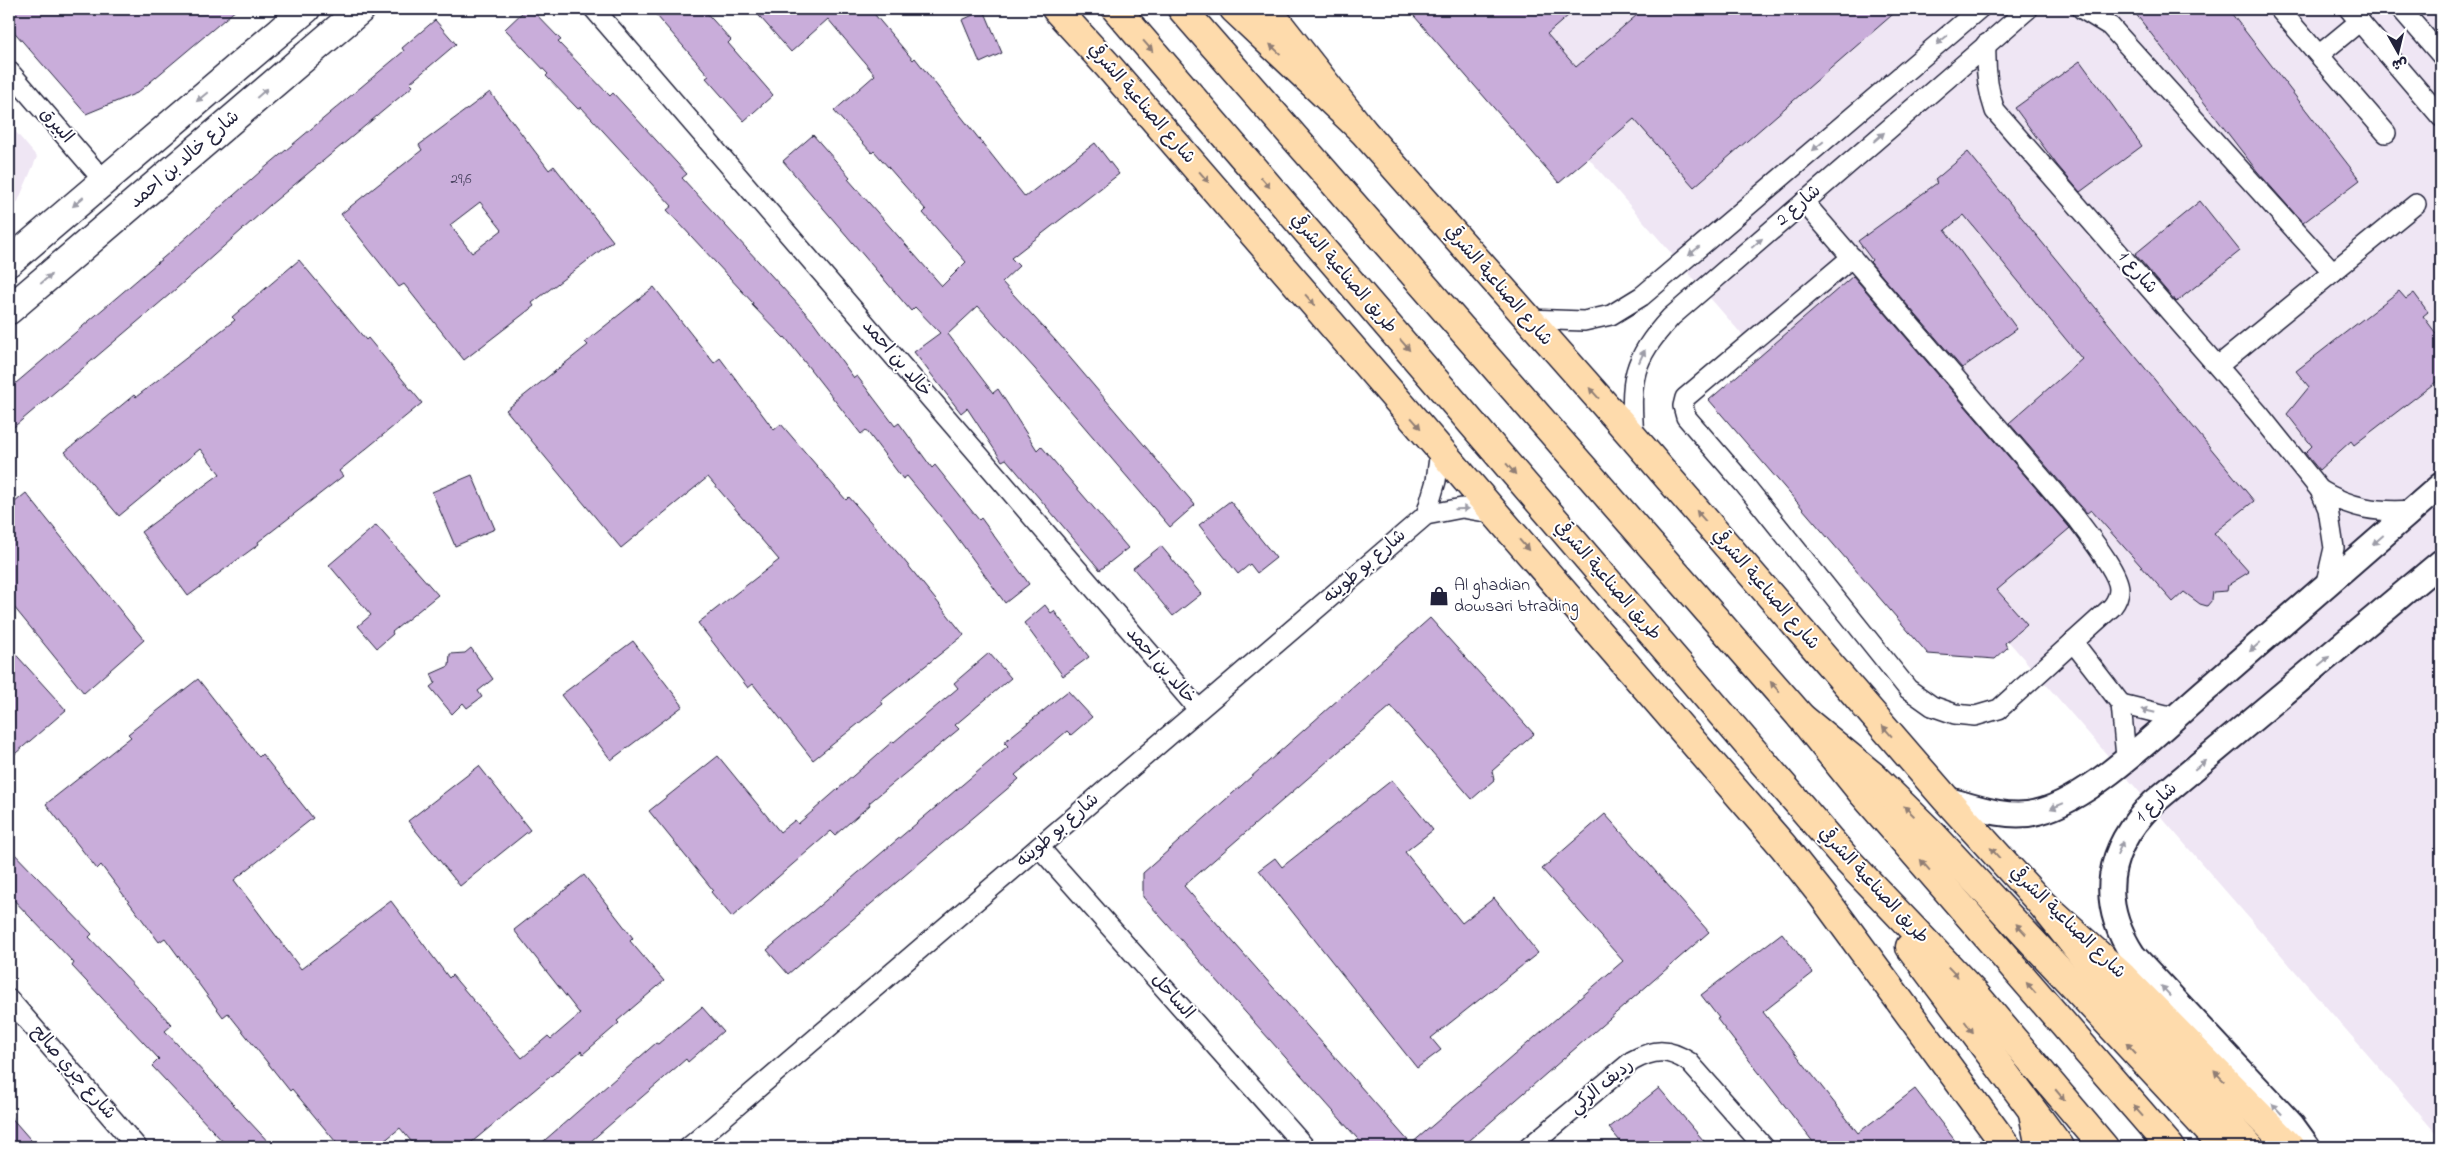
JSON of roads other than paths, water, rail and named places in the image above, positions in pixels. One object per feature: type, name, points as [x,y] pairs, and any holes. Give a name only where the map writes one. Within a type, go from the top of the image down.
[{"type":"main road","name":"شارع خالد بن احمد","points":[[9,262],[306,9]]},
{"type":"main road","name":"شارع خالد بن احمد","points":[[9,310],[361,9]]},
{"type":"main road","name":"شارع الصناعية الشرقي","points":[[1056,9],[1115,74],[1497,514],[1818,889],[2007,1147]]},
{"type":"main road","name":"طريق الصناعية الشرقي","points":[[1116,9],[1847,860],[1975,994],[2104,1147]]},
{"type":"main road","points":[[1182,9],[1801,717],[1866,797],[2170,1147]]},
{"type":"main road","points":[[1234,9],[1362,130]]},
{"type":"main road","name":"شارع الصناعية الشرقي","points":[[1267,9],[1362,130],[1634,438],[1946,799],[2040,902],[2123,976],[2290,1147]]},
{"type":"main road","points":[[1801,717],[1873,776],[1933,835],[2224,1147]]},
{"type":"main road","points":[[1847,860],[2060,1147]]},
{"type":"main road","points":[[2040,902],[2108,987],[2250,1147]]},
{"type":"main road","points":[[2033,1112],[2040,1147]]},
{"type":"street","name":"خالد بن احمد","points":[[594,9],[1198,709]]},
{"type":"street","name":"شارع 2","points":[[1527,319],[1584,321],[1611,315],[1642,296],[1979,9]]},
{"type":"street","name":"شارع 2","points":[[1634,438],[1632,402],[1634,381],[1640,357],[1652,338],[1672,317],[2028,9]]},
{"type":"street","points":[[2279,9],[2386,132]]},
{"type":"street","points":[[2401,9],[2441,55]]},
{"type":"street","points":[[2089,10],[2110,26],[2333,272]]},
{"type":"street","points":[[2320,54],[2355,15],[2441,117]]},
{"type":"street","name":"شارع 1","points":[[1986,44],[1988,92],[1996,111],[2218,366],[2320,490],[2330,518],[2334,548],[2325,587]]},
{"type":"street","name":"البيرق","points":[[9,71],[103,180]]},
{"type":"street","points":[[1804,202],[1852,257],[2076,518],[2098,548],[2118,581],[2119,588],[2116,602],[2000,709],[1975,716],[1955,714],[1932,706],[1908,689],[1744,484],[1686,417],[1683,406],[1685,398],[1852,257]]},
{"type":"street","points":[[2218,366],[2416,204]]},
{"type":"street","points":[[1426,515],[1436,481],[1440,450]]},
{"type":"street","points":[[1946,799],[2007,814],[2036,813],[2057,806],[2078,795],[2174,717],[2441,485]]},
{"type":"street","name":"شارع 1","points":[[2320,490],[2347,504],[2366,510],[2393,512],[2413,510]]},
{"type":"street","name":"شارع بو طوينه","points":[[689,1147],[1426,515],[1462,508],[1497,514]]},
{"type":"street","name":"شارع 1","points":[[2308,1147],[2292,1125],[2133,955],[2121,937],[2114,918],[2110,897],[2111,876],[2116,856],[2136,820],[2441,562]]},
{"type":"street","points":[[2072,642],[2121,704],[2126,757]]},
{"type":"street","points":[[2121,704],[2174,717]]},
{"type":"street","name":"الساحل","points":[[1039,847],[1305,1147]]},
{"type":"street","name":"شارع جري صالح","points":[[9,999],[130,1145]]},
{"type":"street","name":"رديف الركي","points":[[1529,1147],[1632,1061],[1645,1054],[1660,1051],[1676,1053],[1689,1062],[1764,1147]]},
{"type":"place","name":"Al ghadian dowsari btrading","points":[[1439,596]]}]
